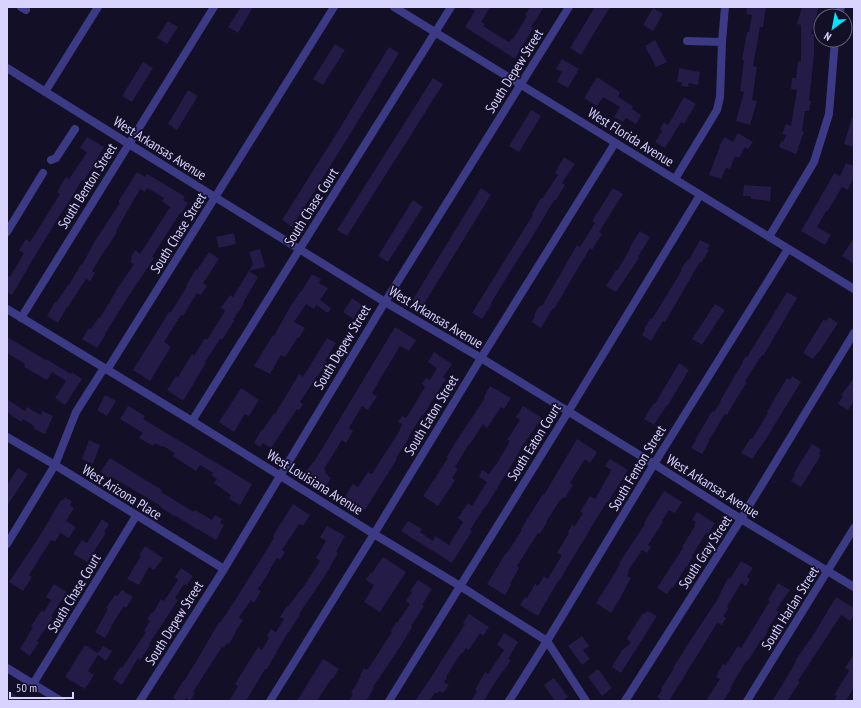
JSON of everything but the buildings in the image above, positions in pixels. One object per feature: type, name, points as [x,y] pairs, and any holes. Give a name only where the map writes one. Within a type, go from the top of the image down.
[{"type":"street","points":[[45,92],[98,7]]},
{"type":"street","name":"South Benton Street","points":[[21,318],[214,7]]},
{"type":"street","name":"South Chase Street","points":[[7,544],[55,465],[76,412],[106,369],[334,7]]},
{"type":"street","name":"West Florida Avenue","points":[[394,7],[854,289]]},
{"type":"street","name":"South Chase Court","points":[[192,421],[451,7]]},
{"type":"street","name":"South Depew Street","points":[[140,701],[224,569],[385,302],[569,7]]},
{"type":"street","points":[[675,179],[717,110],[720,97],[725,7]]},
{"type":"street","points":[[687,41],[722,42]]},
{"type":"street","points":[[769,237],[814,162],[828,114],[834,48]]},
{"type":"street","name":"West Arkansas Avenue","points":[[7,68],[299,250],[481,358],[854,587]]},
{"type":"street","points":[[51,160],[56,158],[75,129]]},
{"type":"street","name":"South Eaton Street","points":[[270,701],[615,143]]},
{"type":"street","points":[[7,232],[43,173]]},
{"type":"street","name":"South Eaton Court","points":[[389,701],[700,195]]},
{"type":"street","name":"South Fenton Street","points":[[509,701],[788,249]]},
{"type":"street","name":"West Louisiana Avenue","points":[[7,309],[192,421],[547,641],[586,701]]},
{"type":"street","name":"South Gray Street","points":[[625,701],[741,519],[854,333]]},
{"type":"street","name":"West Arizona Place","points":[[7,437],[224,569]]},
{"type":"street","name":"South Chase Court","points":[[33,684],[136,516]]},
{"type":"street","name":"South Harlan Street","points":[[747,701],[854,528]]},
{"type":"street","points":[[7,668],[61,701]]}]
